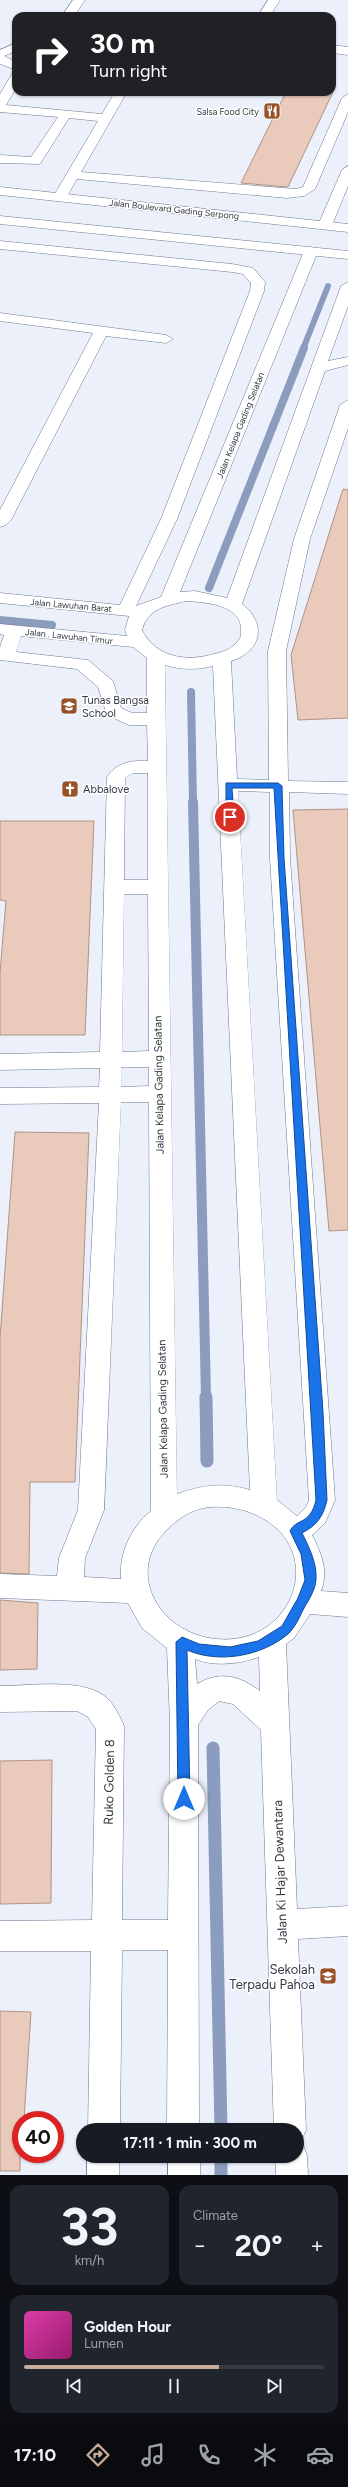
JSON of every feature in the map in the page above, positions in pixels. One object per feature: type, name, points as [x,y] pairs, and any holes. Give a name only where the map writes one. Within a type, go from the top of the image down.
[{"type":"street","points":[[71,12],[79,0]]},
{"type":"street","points":[[266,12],[274,0]]},
{"type":"street","points":[[0,54],[12,49]]},
{"type":"street","points":[[336,50],[348,51]]},
{"type":"street","points":[[0,59],[12,65]]},
{"type":"street","points":[[12,84],[0,106],[63,119],[102,123]]},
{"type":"street","points":[[60,197],[119,96]]},
{"type":"street","points":[[73,175],[287,194],[299,193],[308,189],[348,98]]},
{"type":"street","points":[[0,119],[63,119]]},
{"type":"street","points":[[0,159],[35,161],[63,119]]},
{"type":"street","points":[[325,225],[348,170]]},
{"type":"street","name":"Jalan Boulevard Gading Serpong","points":[[0,191],[348,228]]},
{"type":"street","points":[[0,220],[348,255]]},
{"type":"street","points":[[0,245],[232,268],[248,271],[258,282],[257,291],[134,611],[133,632],[137,642],[156,656],[188,664],[222,659],[236,652],[246,644],[250,634],[250,623],[243,614],[233,606],[203,596],[169,598],[134,611]]},
{"type":"street","name":"Jalan Kelapa Gading Selatan","points":[[169,598],[311,251]]},
{"type":"street","points":[[233,606],[348,286]]},
{"type":"street","points":[[0,317],[101,328],[102,332],[166,339]]},
{"type":"street","points":[[0,522],[3,520],[102,332]]},
{"type":"street","points":[[318,368],[348,361]]},
{"type":"street","points":[[296,1531],[312,1522],[319,1511],[322,1500],[318,1412],[280,858],[277,650],[302,539],[348,405]]},
{"type":"street","points":[[169,519],[200,524]]},
{"type":"street","name":"Jalan Lawuhan Barat","points":[[0,598],[134,611]]},
{"type":"street","points":[[7,630],[3,656],[82,664],[107,685],[113,711],[129,719],[156,719]]},
{"type":"street","name":"Jalan . Lawuhan Timur","points":[[7,630],[137,642]]},
{"type":"street","name":"Jalan Kelapa Gading Selatan","points":[[156,656],[164,1513]]},
{"type":"street","points":[[222,659],[264,1507]]},
{"type":"street","points":[[69,1588],[72,1558],[91,1510],[110,1096],[116,777],[120,772],[129,768],[142,766],[156,768]]},
{"type":"street","points":[[228,785],[348,788]]},
{"type":"street","points":[[113,887],[157,887]]},
{"type":"street","points":[[0,1062],[159,1059]]},
{"type":"street","points":[[0,1096],[110,1096],[160,1094]]},
{"type":"street","points":[[228,1496],[254,1502],[264,1507],[277,1514],[296,1531],[307,1553],[311,1580],[286,1629],[261,1646],[230,1652],[198,1650],[169,1637],[148,1616],[135,1591],[134,1564],[140,1540],[164,1513],[201,1497],[228,1496]]},
{"type":"street","points":[[0,1586],[135,1591]]},
{"type":"street","points":[[302,1600],[348,1605]]},
{"type":"street","name":"Jalan Ki Hajar Dewantara","points":[[272,1638],[290,2123]]},
{"type":"street","points":[[182,1642],[184,1723],[183,2123]]},
{"type":"street","points":[[184,1723],[203,1695],[212,1690],[231,1688],[254,1702],[275,1725]]},
{"type":"street","name":"Ruko Golden 8","points":[[0,1699],[80,1698],[98,1708],[110,1726],[104,2123]]},
{"type":"street","points":[[282,1925],[348,1921]]},
{"type":"street","points":[[0,1936],[183,1935]]},
{"type":"street","points":[[103,2163],[103,2175]]},
{"type":"street","points":[[184,2163],[184,2175]]},
{"type":"street","points":[[291,2163],[292,2175]]},
{"type":"building","points":[[284,96],[331,96],[288,187],[241,183]]},
{"type":"building","points":[[343,489],[348,490],[348,718],[298,720],[291,655]]},
{"type":"building","points":[[348,809],[348,1230],[329,1231],[293,810]]},
{"type":"building","points":[[0,821],[94,821],[85,1035],[0,1035],[0,973],[6,901],[0,900]]},
{"type":"building","points":[[15,1132],[89,1133],[75,1482],[30,1482],[29,1574],[0,1573],[0,1338]]},
{"type":"building","points":[[0,1600],[38,1603],[37,1669],[0,1670]]},
{"type":"building","points":[[52,1760],[51,1903],[0,1904],[0,1761]]},
{"type":"building","points":[[0,2011],[31,2012],[25,2111],[12,2111],[12,2163],[20,2163],[20,2171],[0,2171]]},
{"type":"waterway","points":[[303,349],[328,286]]},
{"type":"waterway","points":[[209,588],[304,348]]},
{"type":"waterway","points":[[0,620],[52,625]]},
{"type":"waterway","points":[[191,692],[193,803]]},
{"type":"waterway","points":[[193,802],[206,1398]]},
{"type":"waterway","points":[[206,1397],[207,1461]]},
{"type":"waterway","points":[[213,1748],[221,2123]]},
{"type":"waterway","points":[[221,2163],[221,2175]]},
{"type":"place","name":"Salsa Food City","points":[[272,111]]},
{"type":"place","name":"Tunas Bangsa School","points":[[69,706]]},
{"type":"place","name":"Abbalove","points":[[70,789]]},
{"type":"place","name":"Sekolah Terpadu Pahoa","points":[[328,1976]]},
{"type":"route","points":[[184,1799],[182,1642],[198,1650],[230,1652],[261,1646],[286,1629],[311,1580],[307,1553],[296,1531],[312,1522],[319,1511],[322,1500],[318,1412],[280,858],[278,786],[228,785],[230,817]]}]
